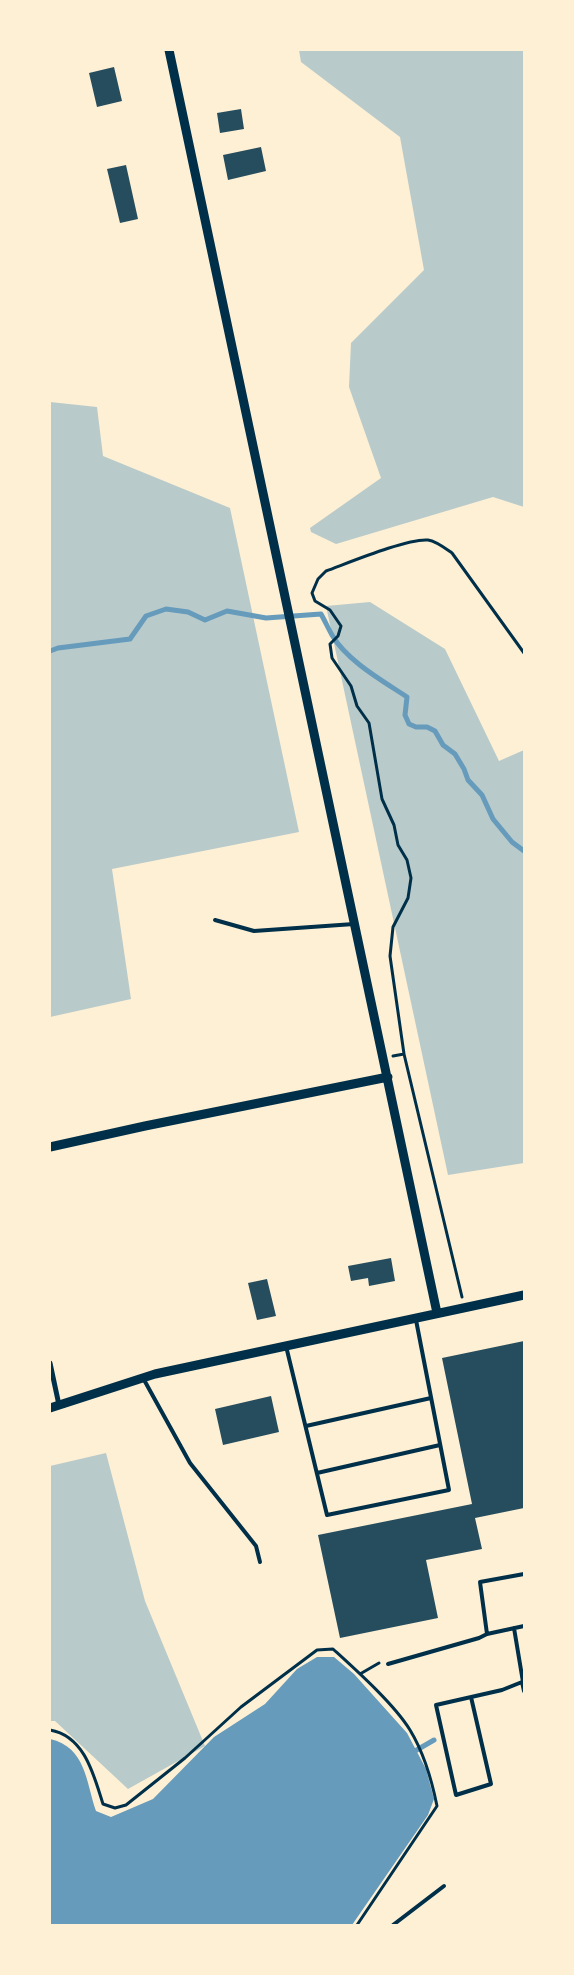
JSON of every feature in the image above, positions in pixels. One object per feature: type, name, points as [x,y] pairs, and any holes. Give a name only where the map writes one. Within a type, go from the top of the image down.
[{"type":"street","points":[[170,50],[437,1313]]},
{"type":"street","points":[[50,1147],[388,1077]]},
{"type":"street","points":[[50,1408],[143,1378],[524,1295]]},
{"type":"street","points":[[50,1363],[59,1405]]},
{"type":"lane","points":[[215,920],[254,931],[354,924]]},
{"type":"lane","points":[[286,1346],[327,1515],[449,1490],[416,1318]]},
{"type":"lane","points":[[143,1378],[190,1463],[256,1546],[260,1562]]},
{"type":"lane","points":[[306,1426],[431,1398]]},
{"type":"lane","points":[[317,1473],[440,1445]]},
{"type":"lane","points":[[487,1634],[480,1582],[524,1574]]},
{"type":"lane","points":[[388,1664],[479,1638],[487,1634],[524,1626]]},
{"type":"lane","points":[[514,1628],[524,1691]]},
{"type":"lane","points":[[471,1697],[491,1784],[456,1795],[436,1705],[471,1697],[502,1690],[523,1682]]},
{"type":"lane","points":[[393,1925],[444,1886]]},
{"type":"path","points":[[464,1308],[404,1054],[390,956],[393,927],[408,898],[411,878],[407,860],[398,845],[394,825],[382,799],[369,723],[357,706],[351,686],[332,658],[330,644],[338,636],[341,626],[330,610],[315,601],[312,593],[318,579],[326,571],[411,542],[428,540],[452,553],[524,653]]},
{"type":"path","points":[[383,1058],[404,1054]]},
{"type":"path","points":[[50,1730],[58,1731],[89,1760],[103,1804],[116,1808],[126,1805],[140,1794],[185,1758],[241,1707],[317,1650],[333,1649],[360,1674],[410,1730],[431,1778],[437,1806],[357,1925]]},
{"type":"path","points":[[360,1674],[382,1662]]},
{"type":"shaded area","points":[[299,50],[524,50],[524,507],[493,497],[336,544],[311,532],[310,528],[381,478],[349,387],[351,343],[424,270],[400,137],[301,62]]},
{"type":"shaded area","points":[[50,402],[97,407],[103,456],[230,508],[299,832],[112,869],[131,999],[50,1017]]},
{"type":"shaded area","points":[[370,602],[445,649],[499,761],[524,750],[524,1163],[448,1175],[326,606]]},
{"type":"shaded area","points":[[106,1453],[145,1601],[205,1746],[128,1789],[55,1721],[50,1721],[50,1466]]},
{"type":"water","points":[[317,1657],[334,1657],[354,1674],[407,1733],[426,1769],[434,1799],[428,1815],[352,1925],[50,1925],[50,1739],[62,1743],[78,1758],[87,1778],[96,1811],[111,1817],[153,1799],[214,1737],[265,1704],[297,1669]]},
{"type":"building","points":[[114,67],[122,101],[97,107],[89,73]]},
{"type":"building","points":[[241,109],[244,129],[220,133],[217,113]]},
{"type":"building","points":[[261,147],[266,171],[228,180],[223,155]]},
{"type":"building","points":[[126,165],[138,219],[120,223],[107,169]]},
{"type":"building","points":[[391,1258],[395,1281],[369,1286],[368,1278],[351,1281],[348,1266]]},
{"type":"building","points":[[267,1279],[276,1316],[257,1320],[248,1283]]},
{"type":"building","points":[[524,1341],[524,1508],[475,1518],[482,1549],[426,1560],[438,1618],[340,1638],[318,1535],[472,1504],[442,1358]]},
{"type":"building","points":[[271,1396],[279,1432],[223,1445],[215,1409]]},
{"type":"waterway","points":[[50,651],[58,648],[130,639],[146,616],[166,609],[188,612],[205,620],[227,611],[266,618],[321,614],[332,635],[356,662],[407,697],[405,715],[409,724],[416,727],[427,727],[435,731],[443,745],[455,754],[468,780],[482,795],[493,819],[512,842],[524,851]]},
{"type":"waterway","points":[[415,1751],[434,1740]]}]
